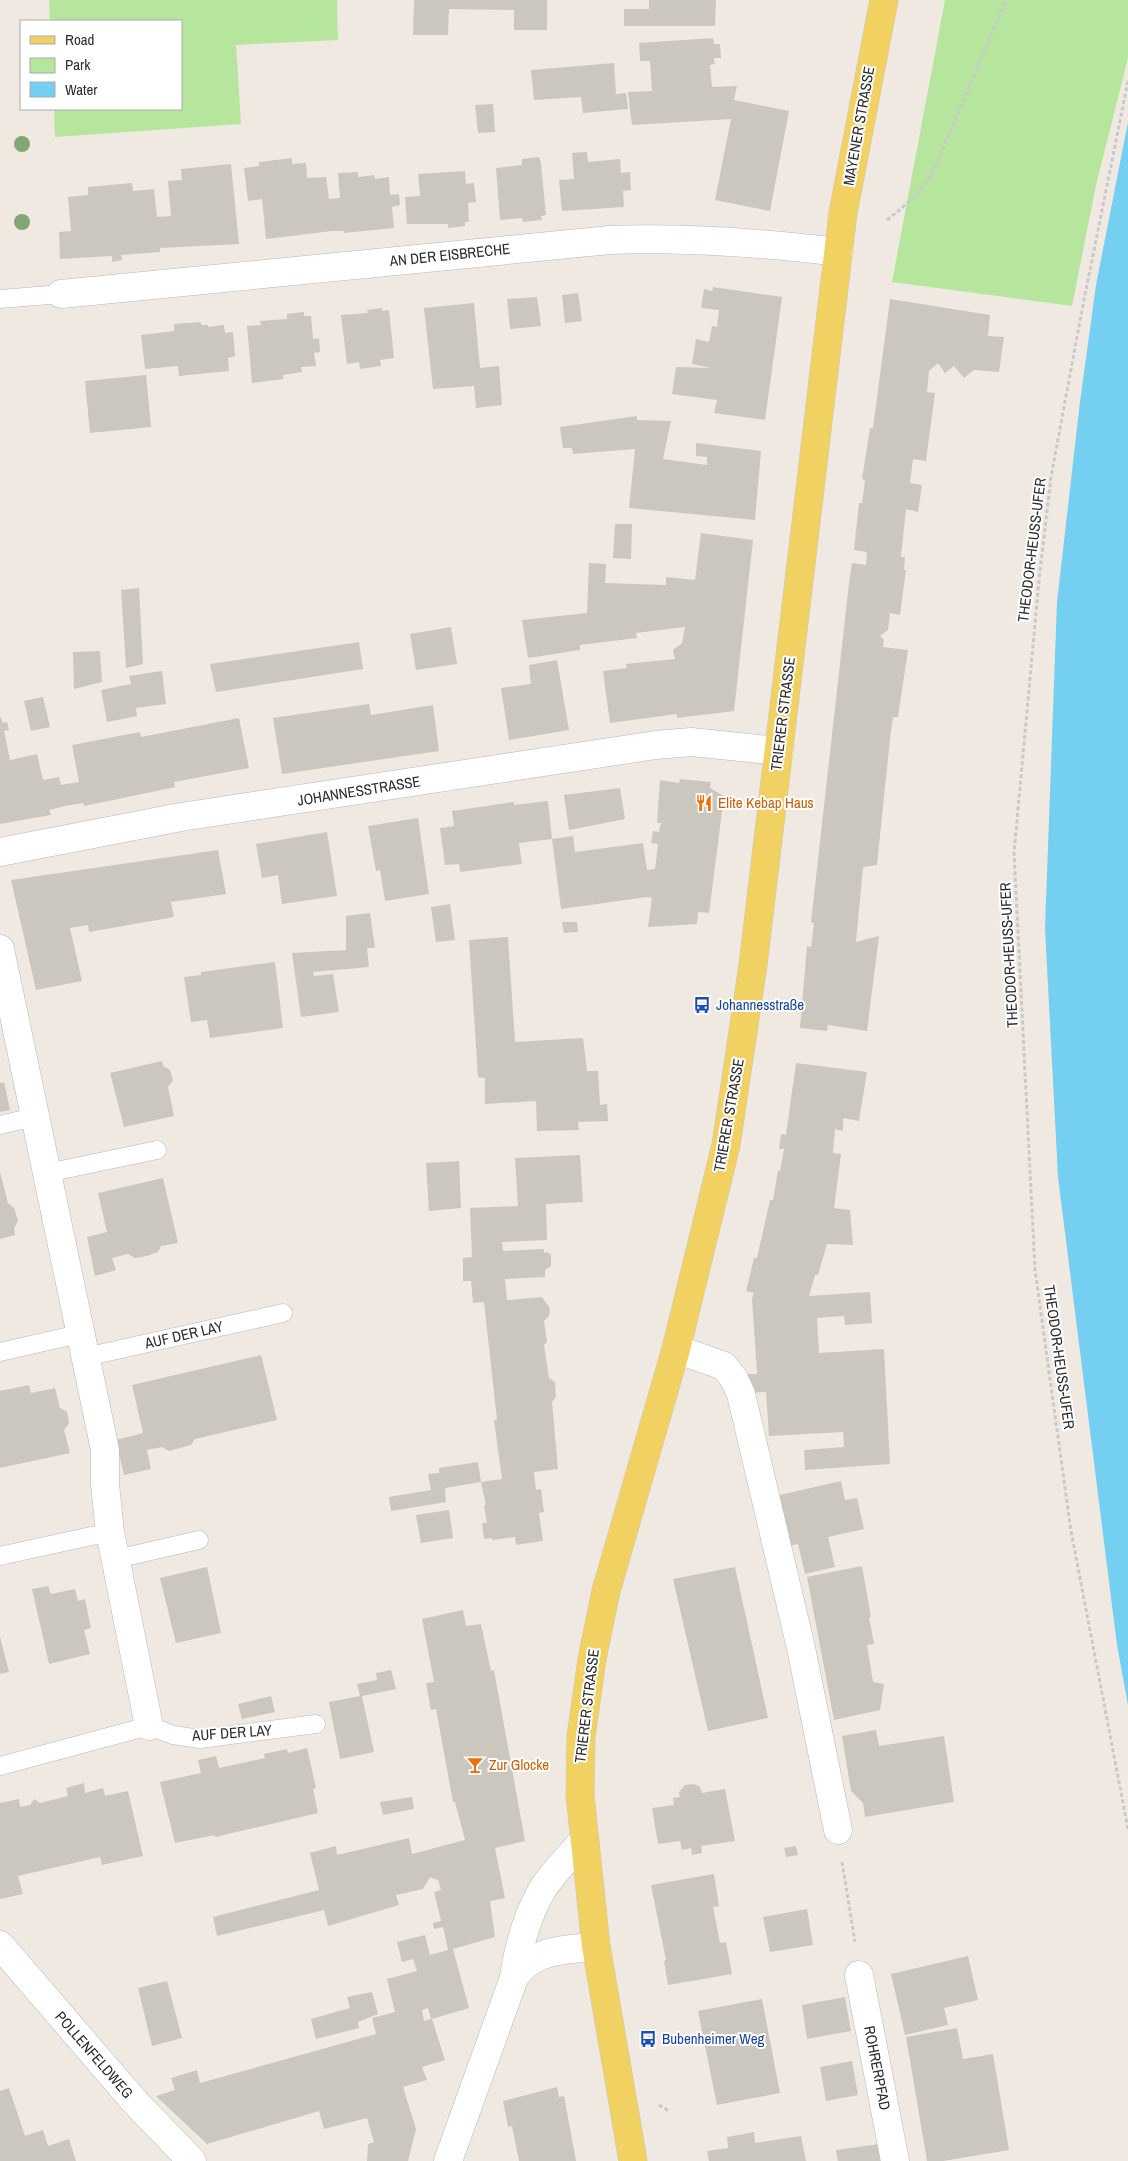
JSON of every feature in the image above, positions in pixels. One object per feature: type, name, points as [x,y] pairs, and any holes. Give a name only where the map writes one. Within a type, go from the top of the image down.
[{"type":"main road","name":"MAYENER STRASSE","points":[[839,252],[854,150],[884,0]]},
{"type":"main road","name":"TRIERER STRASSE","points":[[633,2161],[596,1946],[580,1795],[581,1737],[598,1624],[676,1349],[726,1145],[753,966],[839,252]]},
{"type":"street","name":"AN DER EISBRECHE","points":[[61,294],[610,240],[673,238],[722,240],[839,252]]},
{"type":"street","name":"JOHANNESSTRASSE","points":[[0,852],[181,817],[656,745],[691,742],[779,751]]},
{"type":"street","points":[[0,949],[105,1450],[104,1484],[110,1532],[150,1726]]},
{"type":"street","points":[[676,1349],[724,1366],[734,1379],[741,1394],[801,1648],[838,1830]]},
{"type":"street","points":[[448,2161],[514,1978],[518,1950],[542,1891],[584,1840]]},
{"type":"street","name":"POLLENFELDWEG","points":[[0,1945],[135,2102],[192,2161]]},
{"type":"street","points":[[514,1978],[522,1965],[541,1955],[596,1946]]},
{"type":"street","name":"ROHRERPFAD","points":[[860,1975],[895,2161]]},
{"type":"lane","points":[[0,299],[61,294]]},
{"type":"lane","points":[[0,1125],[34,1117]]},
{"type":"lane","points":[[47,1173],[157,1150]]},
{"type":"lane","name":"AUF DER LAY","points":[[0,1352],[82,1346],[283,1313]]},
{"type":"lane","points":[[0,1556],[110,1532]]},
{"type":"lane","points":[[116,1558],[199,1540]]},
{"type":"lane","name":"AUF DER LAY","points":[[150,1726],[173,1735],[200,1739],[316,1724]]},
{"type":"lane","points":[[0,1766],[150,1726]]},
{"type":"path","points":[[887,220],[910,202],[924,186],[934,170],[1006,0]]},
{"type":"path","name":"THEODOR-HEUSS-UFER","points":[[1128,81],[1051,477],[1039,580],[1014,853],[1035,1270],[1071,1531],[1128,1829]]},
{"type":"path","points":[[838,1830],[860,1975]]},
{"type":"path","points":[[648,2040],[656,2028]]},
{"type":"path","points":[[659,2105],[669,2111]]},
{"type":"green space","points":[[49,0],[337,0],[338,40],[236,45],[241,124],[55,137],[54,110],[182,110],[182,20],[50,20]]},
{"type":"green space","points":[[945,0],[1128,0],[1128,58],[1096,185],[1072,306],[892,282]]},
{"type":"water","points":[[1128,122],[1128,1705],[1117,1645],[1058,1177],[1045,928],[1057,602],[1080,402],[1096,285]]},
{"type":"building","points":[[414,0],[547,0],[547,30],[514,30],[514,10],[449,9],[448,35],[413,35]]},
{"type":"building","points":[[649,0],[716,0],[715,26],[624,26],[624,9],[649,9]]},
{"type":"building","points":[[713,38],[714,44],[720,44],[721,58],[714,58],[715,64],[710,65],[712,87],[737,86],[734,100],[789,111],[770,211],[715,200],[731,119],[632,125],[628,92],[652,91],[650,61],[640,61],[639,43]]},
{"type":"building","points":[[614,63],[616,94],[626,93],[628,109],[583,113],[581,97],[534,100],[531,70]]},
{"type":"building","points":[[493,104],[495,132],[478,133],[475,105]]},
{"type":"building","points":[[587,152],[588,162],[620,159],[621,173],[630,172],[631,190],[623,191],[624,207],[562,211],[559,180],[574,179],[572,153]]},
{"type":"building","points":[[539,157],[546,215],[541,216],[542,220],[523,222],[522,218],[500,220],[496,168],[522,165],[522,159]]},
{"type":"building","points":[[292,158],[292,164],[306,163],[307,178],[326,177],[329,199],[340,198],[338,173],[358,172],[358,177],[374,175],[375,179],[389,177],[390,195],[399,194],[400,205],[392,207],[394,228],[344,233],[344,231],[332,231],[266,239],[262,199],[248,201],[244,168],[259,166],[259,162]]},
{"type":"building","points":[[231,164],[239,244],[160,248],[160,252],[121,255],[122,260],[112,262],[112,256],[60,259],[59,232],[71,231],[68,197],[88,195],[88,187],[132,183],[133,191],[154,189],[157,217],[171,216],[168,181],[182,180],[181,169]]},
{"type":"building","points":[[465,171],[466,184],[474,183],[476,202],[468,203],[469,222],[465,222],[465,226],[448,228],[448,224],[407,224],[405,197],[420,196],[418,174]]},
{"type":"building","points":[[713,287],[782,297],[765,420],[714,413],[717,400],[672,394],[676,367],[711,368],[692,364],[696,339],[709,342],[712,326],[717,327],[719,310],[701,308],[704,289],[712,291]]},
{"type":"building","points":[[578,293],[582,321],[565,323],[562,295]]},
{"type":"building","points":[[537,297],[541,326],[510,329],[507,299]]},
{"type":"building","points":[[890,299],[990,315],[988,336],[1004,337],[999,372],[974,370],[964,378],[954,366],[945,373],[938,363],[929,371],[927,392],[935,393],[926,461],[913,459],[910,483],[922,485],[918,512],[906,509],[901,557],[905,557],[904,570],[906,570],[900,615],[890,613],[888,630],[880,636],[884,640],[883,647],[908,650],[898,717],[893,717],[877,865],[863,867],[856,942],[879,936],[867,1031],[828,1025],[827,1031],[800,1028],[807,946],[811,947],[814,923],[811,922],[852,563],[866,565],[867,552],[854,550],[859,503],[862,503],[864,489],[865,480],[862,479],[870,428],[873,428]]},
{"type":"building","points":[[474,303],[480,368],[499,366],[502,405],[476,408],[474,386],[433,389],[424,308]]},
{"type":"building","points":[[382,308],[382,311],[389,310],[394,358],[380,360],[381,366],[360,369],[359,362],[347,364],[341,315],[368,313],[367,310]]},
{"type":"building","points":[[304,312],[304,316],[311,316],[313,339],[319,338],[320,352],[314,353],[316,366],[301,367],[302,372],[283,375],[283,379],[252,383],[247,326],[261,325],[260,321],[287,319],[287,314]]},
{"type":"building","points":[[201,322],[201,325],[208,325],[208,327],[224,325],[225,333],[233,332],[235,356],[228,358],[229,371],[179,376],[178,366],[145,369],[141,335],[174,331],[174,324]]},
{"type":"building","points":[[146,375],[151,427],[90,433],[85,381]]},
{"type":"building","points":[[637,416],[637,420],[671,421],[663,459],[707,465],[707,457],[696,456],[696,443],[761,451],[755,520],[629,508],[635,449],[573,454],[572,448],[563,448],[560,427]]},
{"type":"building","points":[[615,524],[632,524],[631,559],[613,558]]},
{"type":"building","points":[[701,533],[753,540],[734,711],[677,718],[677,714],[610,723],[603,671],[627,668],[626,664],[675,659],[673,650],[682,643],[685,627],[636,633],[637,638],[580,645],[580,650],[528,658],[522,620],[587,613],[589,563],[606,564],[605,583],[666,585],[666,577],[695,580]]},
{"type":"building","points":[[139,588],[143,664],[126,668],[121,590]]},
{"type":"building","points":[[451,627],[457,664],[416,670],[410,634]]},
{"type":"building","points":[[359,642],[363,669],[216,692],[210,664]]},
{"type":"building","points":[[100,651],[102,682],[74,689],[73,652]]},
{"type":"building","points":[[557,660],[569,730],[509,740],[501,688],[531,684],[529,665]]},
{"type":"building","points":[[162,671],[166,704],[136,708],[137,716],[107,722],[101,690],[131,684],[129,676]]},
{"type":"building","points":[[43,697],[50,727],[31,731],[24,701]]},
{"type":"building","points":[[369,704],[371,715],[433,705],[439,751],[282,774],[273,718]]},
{"type":"building","points":[[0,716],[3,723],[7,722],[9,730],[4,731],[10,760],[37,754],[43,780],[59,777],[61,785],[79,782],[72,745],[140,732],[141,737],[239,718],[249,768],[174,782],[175,787],[152,792],[84,806],[83,803],[65,806],[49,810],[51,815],[0,824]]},
{"type":"building","points":[[680,779],[711,782],[710,788],[724,796],[709,913],[698,912],[697,924],[648,927],[652,898],[647,897],[561,909],[552,839],[573,836],[575,852],[643,843],[647,870],[655,869],[658,844],[651,843],[653,831],[659,832],[661,823],[657,823],[660,780],[679,783]]},
{"type":"building","points":[[620,788],[625,819],[569,830],[564,795]]},
{"type":"building","points":[[548,801],[552,839],[519,843],[522,864],[460,872],[459,864],[445,865],[440,828],[454,826],[452,811],[514,802],[514,805]]},
{"type":"building","points":[[418,818],[429,894],[385,901],[380,870],[376,871],[368,826]]},
{"type":"building","points":[[327,832],[337,896],[282,904],[278,875],[262,878],[256,844]]},
{"type":"building","points":[[218,850],[226,894],[171,902],[174,917],[89,932],[88,925],[70,928],[82,981],[36,990],[11,880]]},
{"type":"building","points":[[450,904],[455,940],[436,942],[431,907]]},
{"type":"building","points":[[370,913],[375,948],[367,948],[369,967],[313,972],[314,976],[333,974],[339,1012],[301,1017],[292,953],[346,950],[346,916]]},
{"type":"building","points":[[562,922],[577,922],[578,932],[564,933]]},
{"type":"building","points":[[508,937],[515,1042],[583,1038],[587,1071],[598,1071],[600,1105],[607,1104],[608,1121],[578,1122],[579,1130],[537,1131],[536,1101],[485,1104],[485,1078],[478,1077],[469,940]]},
{"type":"building","points":[[275,962],[283,1028],[210,1038],[207,1020],[191,1022],[184,977],[201,975],[201,972]]},
{"type":"building","points":[[162,1061],[163,1066],[170,1070],[173,1080],[168,1087],[174,1116],[124,1127],[110,1073]]},
{"type":"building","points":[[796,1063],[867,1072],[859,1121],[843,1118],[843,1131],[835,1129],[833,1153],[841,1154],[834,1208],[850,1210],[853,1245],[827,1244],[818,1275],[815,1275],[809,1296],[870,1292],[872,1323],[845,1325],[844,1316],[817,1318],[819,1353],[884,1349],[890,1464],[805,1470],[804,1450],[844,1447],[843,1432],[769,1436],[766,1392],[749,1393],[747,1374],[757,1374],[752,1299],[754,1293],[746,1291],[754,1258],[757,1258],[770,1200],[773,1200],[778,1171],[780,1171],[784,1149],[779,1149],[781,1134],[786,1135]]},
{"type":"building","points":[[4,1082],[10,1110],[0,1112],[0,1083]]},
{"type":"building","points":[[580,1155],[583,1202],[546,1204],[547,1240],[502,1242],[503,1251],[544,1249],[544,1253],[547,1252],[551,1255],[551,1266],[545,1270],[545,1277],[505,1279],[507,1300],[542,1297],[550,1308],[549,1316],[544,1321],[547,1342],[544,1345],[549,1378],[555,1382],[556,1397],[552,1402],[558,1469],[534,1472],[536,1490],[541,1489],[544,1512],[539,1513],[543,1541],[516,1545],[515,1537],[492,1540],[492,1538],[484,1539],[482,1523],[487,1523],[484,1505],[486,1505],[481,1482],[502,1479],[494,1420],[497,1420],[484,1302],[473,1303],[471,1281],[463,1281],[463,1258],[472,1257],[470,1208],[518,1206],[515,1158]]},
{"type":"building","points":[[459,1161],[461,1208],[429,1211],[426,1163]]},
{"type":"building","points":[[0,1172],[8,1203],[14,1208],[18,1221],[14,1228],[15,1235],[0,1239]]},
{"type":"building","points":[[163,1178],[178,1243],[161,1246],[158,1252],[147,1256],[135,1258],[128,1254],[112,1258],[116,1270],[95,1276],[87,1237],[107,1232],[98,1193]]},
{"type":"building","points":[[261,1355],[277,1420],[195,1439],[191,1445],[169,1451],[162,1447],[147,1450],[151,1469],[124,1475],[116,1440],[143,1433],[132,1385]]},
{"type":"building","points":[[29,1385],[31,1393],[55,1388],[60,1408],[67,1412],[69,1423],[64,1430],[70,1453],[0,1468],[0,1391]]},
{"type":"building","points":[[478,1462],[481,1482],[445,1488],[446,1502],[391,1511],[389,1497],[431,1490],[428,1474],[439,1473],[439,1468]]},
{"type":"building","points":[[841,1481],[845,1500],[857,1498],[864,1529],[828,1537],[835,1567],[805,1574],[798,1544],[783,1547],[771,1497]]},
{"type":"building","points":[[449,1510],[453,1538],[421,1543],[416,1515]]},
{"type":"building","points":[[862,1566],[874,1644],[867,1645],[873,1682],[884,1684],[880,1710],[834,1720],[807,1577]]},
{"type":"building","points":[[207,1567],[221,1633],[176,1643],[160,1578]]},
{"type":"building","points":[[735,1567],[768,1718],[708,1731],[673,1579]]},
{"type":"building","points":[[48,1586],[51,1594],[75,1589],[78,1601],[85,1599],[91,1628],[84,1630],[90,1654],[49,1664],[32,1589]]},
{"type":"building","points":[[463,1610],[466,1626],[481,1624],[491,1671],[494,1670],[525,1841],[495,1848],[505,1898],[490,1901],[495,1937],[453,1949],[469,2008],[432,2019],[445,2060],[422,2067],[427,2080],[403,2087],[416,2129],[408,2161],[367,2161],[368,2144],[374,2142],[367,2118],[324,2129],[319,2111],[207,2144],[156,2096],[175,2090],[171,2078],[197,2070],[200,2083],[376,2034],[372,2018],[395,2012],[387,1979],[417,1971],[413,1959],[402,1962],[397,1942],[425,1935],[430,1955],[448,1950],[443,1927],[434,1929],[433,1923],[441,1921],[434,1892],[441,1890],[438,1880],[430,1877],[423,1889],[396,1895],[399,1905],[328,1926],[324,1910],[217,1936],[213,1917],[319,1890],[310,1853],[336,1846],[337,1855],[409,1838],[412,1854],[465,1840],[455,1802],[453,1802],[436,1709],[431,1710],[426,1683],[434,1682],[422,1619]],"holes":[[[428,2008],[431,2019],[424,2021],[422,2010]]]},
{"type":"building","points":[[0,1637],[9,1672],[0,1674]]},
{"type":"building","points":[[391,1670],[396,1689],[362,1696],[374,1752],[340,1759],[329,1702],[360,1696],[357,1684],[377,1680],[376,1673]]},
{"type":"building","points":[[271,1696],[275,1712],[242,1719],[238,1704]]},
{"type":"building","points":[[876,1730],[879,1746],[944,1736],[954,1802],[865,1817],[863,1803],[851,1791],[842,1736]]},
{"type":"building","points":[[307,1748],[316,1788],[313,1789],[318,1813],[215,1837],[215,1835],[175,1843],[160,1782],[201,1773],[198,1760],[216,1756],[219,1768],[265,1758],[264,1754],[287,1749],[288,1753]]},
{"type":"building","points":[[84,1783],[85,1793],[103,1788],[105,1796],[128,1791],[143,1856],[102,1865],[100,1857],[18,1876],[23,1894],[0,1899],[0,1803],[19,1799],[20,1807],[30,1805],[34,1799],[40,1803],[68,1796],[66,1788]]},
{"type":"building","points":[[694,1784],[700,1787],[702,1793],[725,1789],[735,1841],[701,1846],[702,1853],[692,1855],[691,1848],[682,1850],[680,1841],[658,1844],[652,1808],[674,1805],[673,1798],[680,1797],[679,1792],[685,1785]]},
{"type":"building","points":[[412,1797],[414,1809],[383,1815],[380,1802]]},
{"type":"building","points":[[796,1846],[798,1855],[786,1857],[784,1848]]},
{"type":"building","points":[[714,1874],[719,1906],[713,1907],[720,1943],[726,1942],[732,1974],[668,1985],[664,1961],[666,1960],[651,1885]]},
{"type":"building","points":[[807,1909],[813,1945],[770,1952],[763,1917]]},
{"type":"building","points":[[968,1956],[978,2000],[944,2008],[948,2025],[905,2035],[891,1974]]},
{"type":"building","points":[[167,1981],[182,2038],[152,2046],[138,1988]]},
{"type":"building","points":[[372,1992],[378,2014],[358,2022],[359,2028],[316,2039],[311,2019],[350,2008],[347,1997]]},
{"type":"building","points":[[845,1997],[851,2031],[807,2039],[802,2005]]},
{"type":"building","points":[[762,1999],[780,2093],[717,2105],[698,2011]]},
{"type":"building","points":[[957,2028],[963,2059],[993,2054],[1009,2150],[943,2161],[927,2161],[906,2037]]},
{"type":"building","points":[[852,2061],[858,2095],[826,2101],[820,2067]]},
{"type":"building","points":[[557,2087],[559,2097],[564,2096],[576,2161],[519,2161],[512,2126],[508,2127],[503,2101]]},
{"type":"building","points":[[9,2088],[25,2136],[43,2130],[48,2146],[69,2139],[76,2161],[0,2161],[0,2091]]},
{"type":"building","points":[[754,2132],[755,2143],[801,2136],[806,2161],[709,2161],[707,2151],[728,2148],[727,2137]]},
{"type":"building","points":[[880,2144],[882,2161],[838,2161],[836,2150]]},
{"type":"place","name":"Elite Kebap Haus","points":[[704,803]]},
{"type":"place","name":"Johannesstraße","points":[[702,1005]]},
{"type":"place","name":"Zur Glocke","points":[[475,1765]]},
{"type":"place","name":"Bubenheimer Weg","points":[[648,2039]]}]
